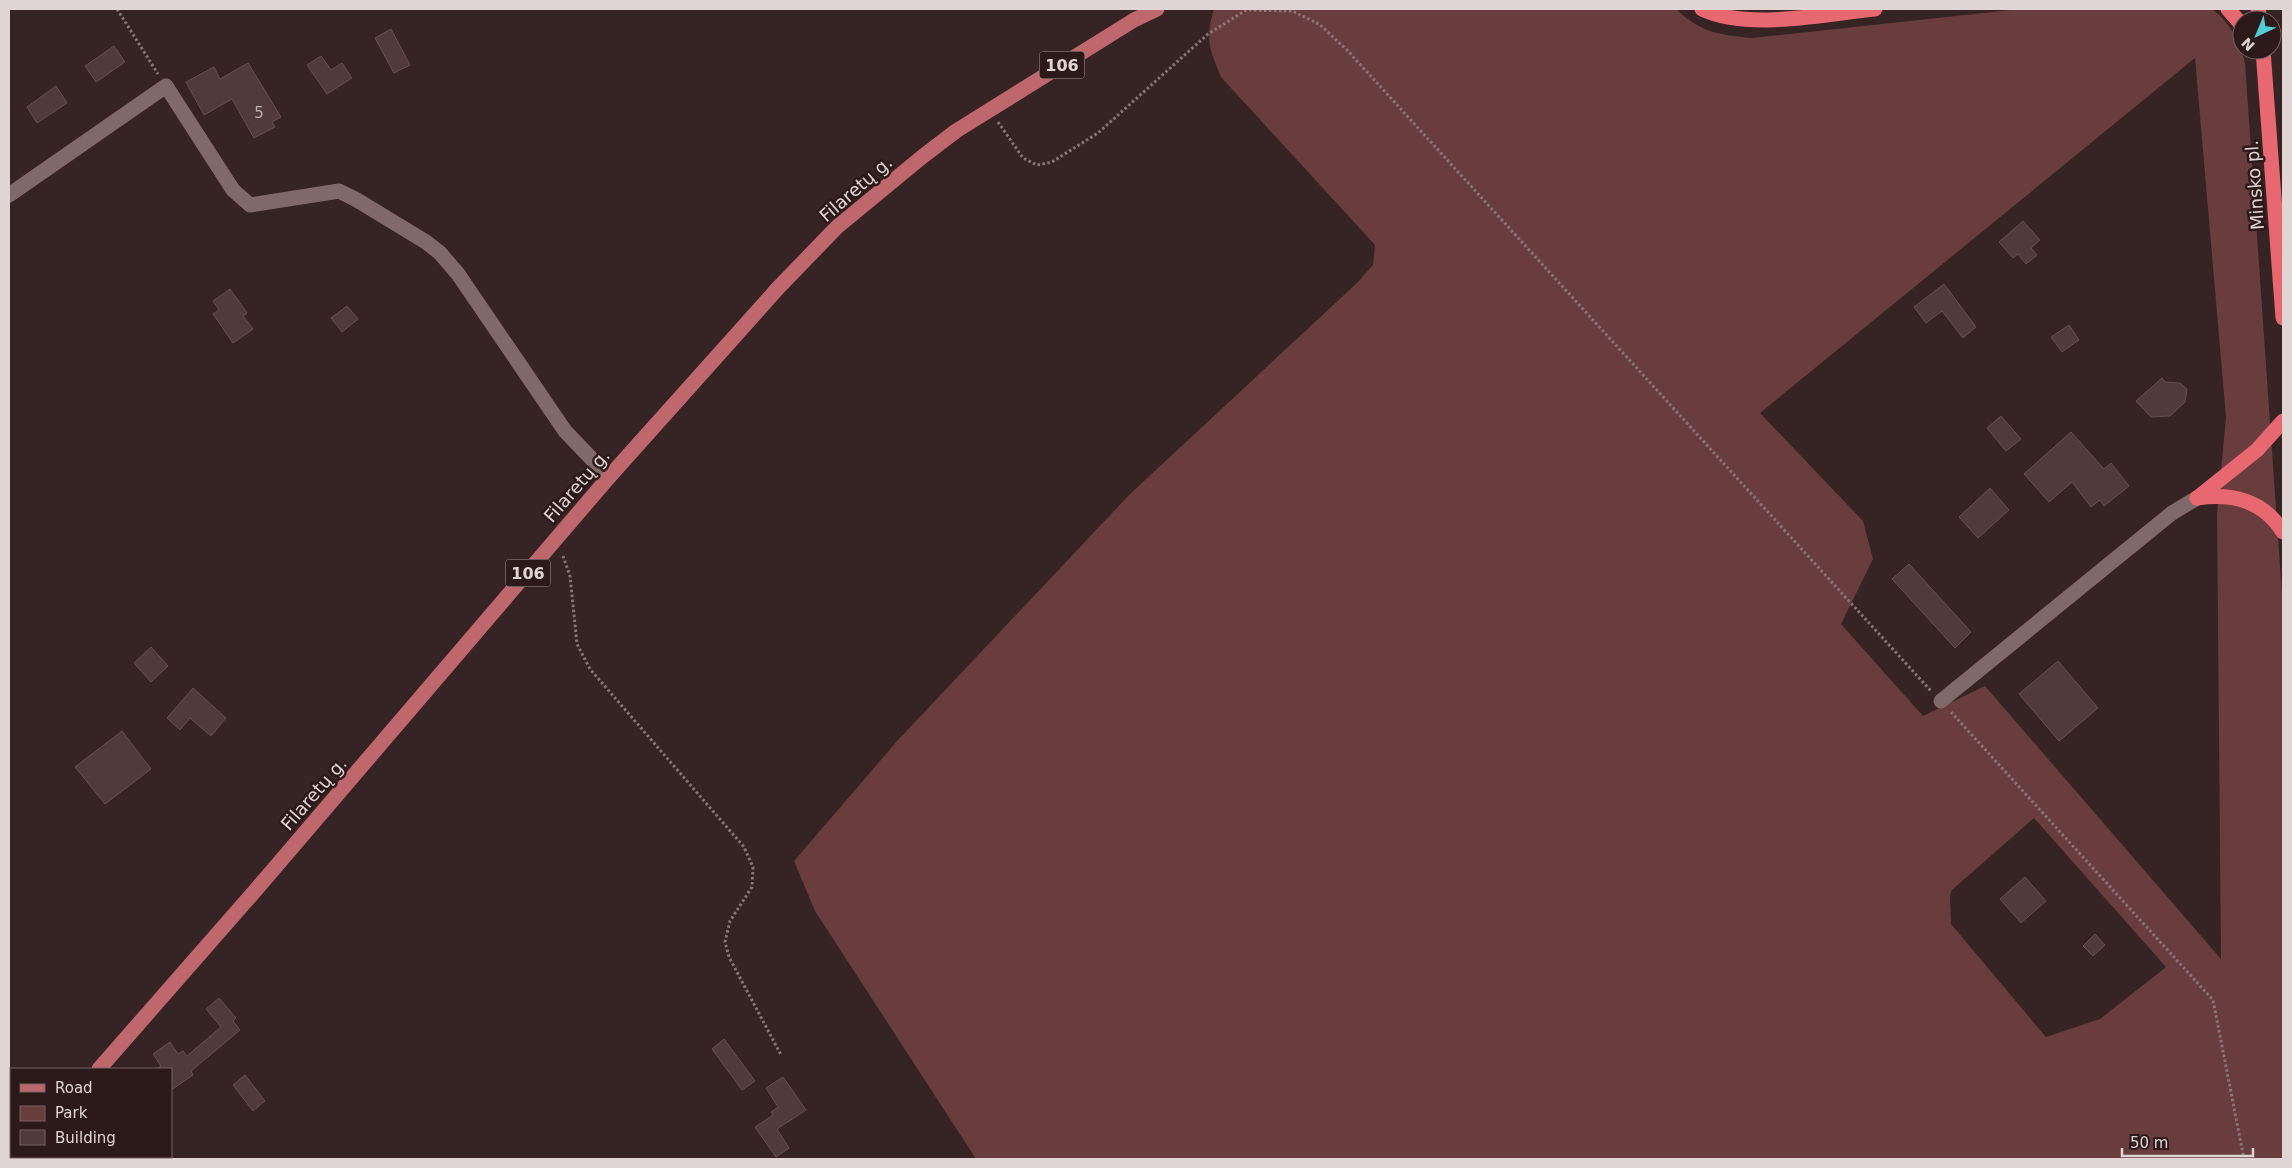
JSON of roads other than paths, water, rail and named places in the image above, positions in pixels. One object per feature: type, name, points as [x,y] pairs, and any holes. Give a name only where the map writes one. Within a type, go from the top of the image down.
[{"type":"highway","points":[[1702,9],[1729,19],[1752,20],[1875,9]]},
{"type":"highway","name":"Minsko pl.","points":[[2262,60],[2283,318]]},
{"type":"highway","points":[[2196,498],[2257,450],[2283,421]]},
{"type":"highway","points":[[2196,498],[2210,496],[2236,497],[2266,512],[2283,532]]},
{"type":"main road","points":[[1134,20],[1146,9]]},
{"type":"main road","name":"Filaretų g.","points":[[100,1068],[254,892],[609,477],[778,288],[837,227],[922,157],[989,110],[1134,20],[1157,9]]},
{"type":"street","points":[[9,195],[166,86],[233,190],[250,205],[339,192],[357,200],[440,253],[458,274],[565,431],[609,477]]},
{"type":"street","points":[[1941,701],[2172,513],[2196,498]]}]
